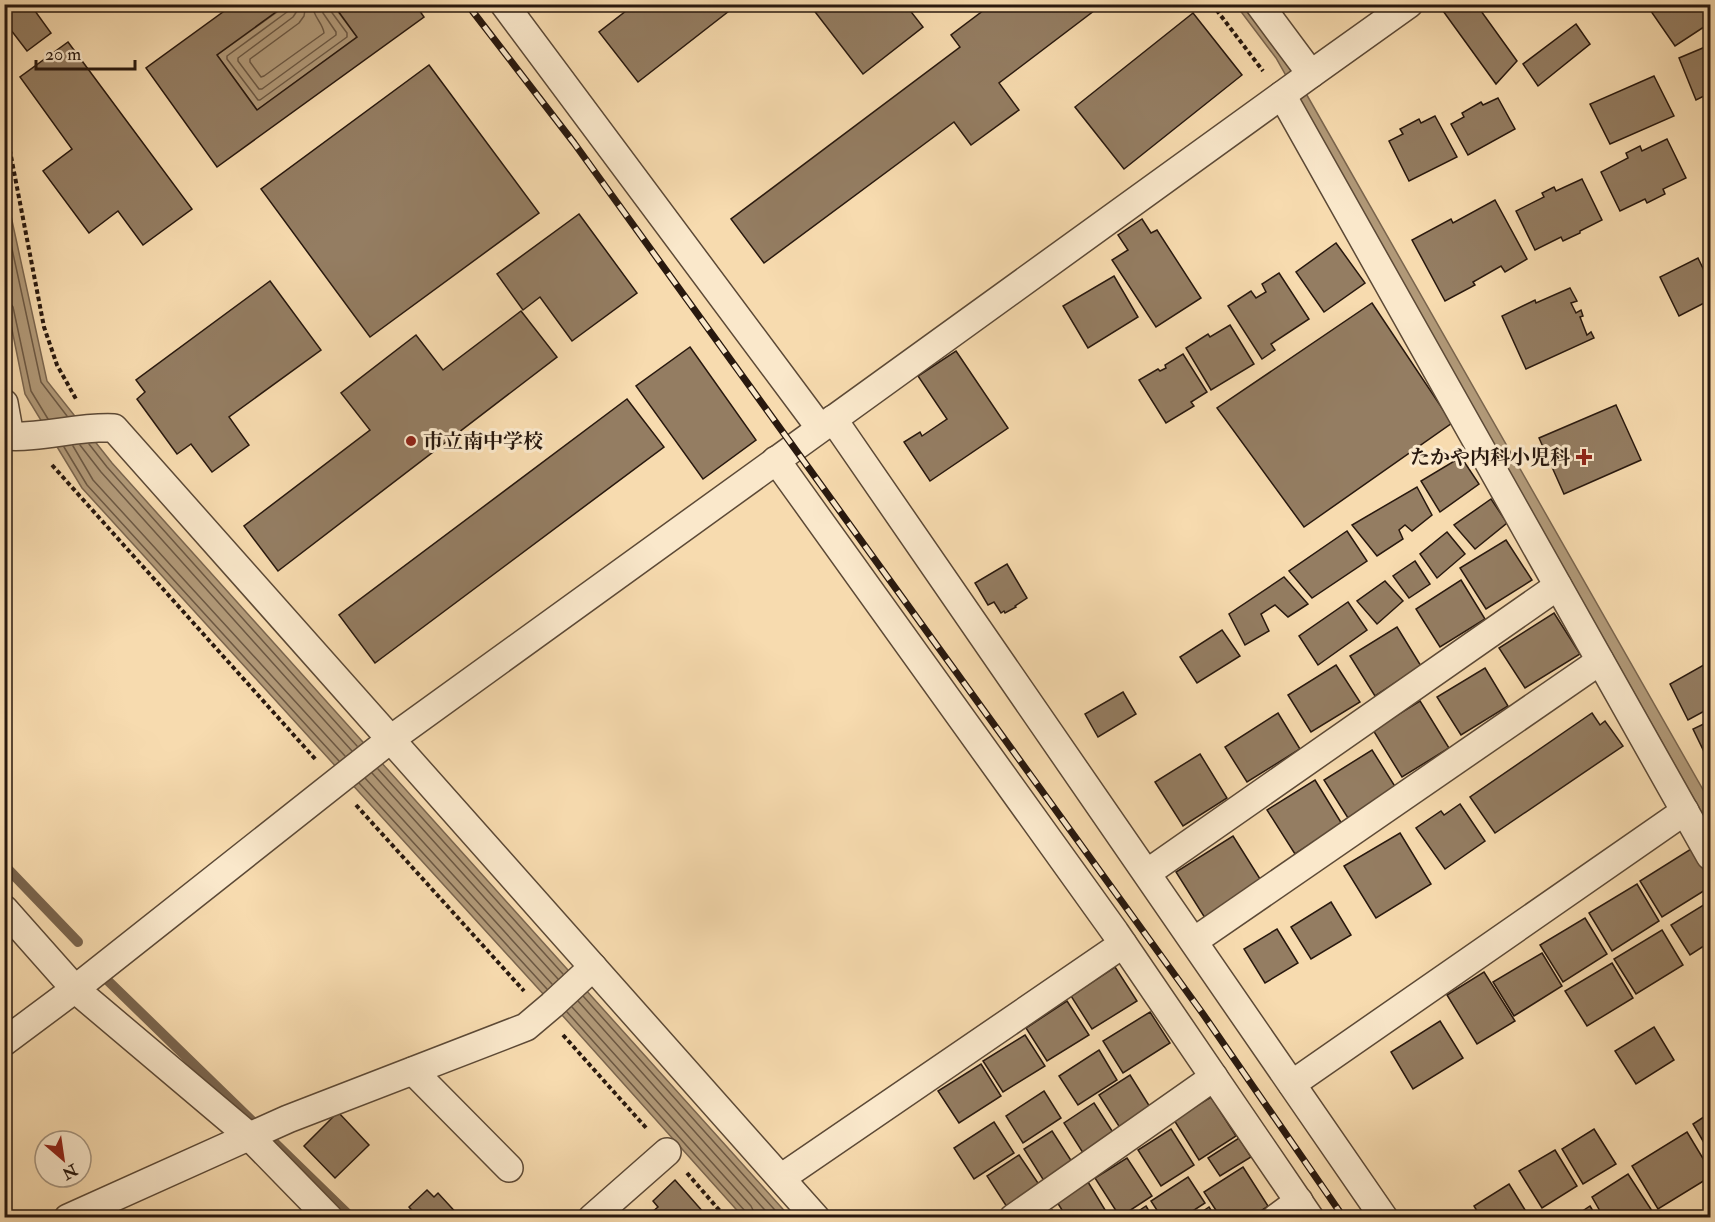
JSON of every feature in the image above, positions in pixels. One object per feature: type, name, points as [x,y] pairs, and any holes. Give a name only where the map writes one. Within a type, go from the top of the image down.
[{"type":"street","points":[[504,4],[827,423],[1147,873],[1384,1218]]},
{"type":"street","points":[[1259,4],[1296,85],[1558,586],[1710,856]]},
{"type":"street","points":[[4,1042],[75,989],[384,744],[1408,4]]},
{"type":"street","points":[[4,403],[19,436],[114,428],[384,744],[586,973],[781,1178],[816,1218]]},
{"type":"street","points":[[776,460],[1123,944],[1305,1210],[1275,1218]]},
{"type":"street","points":[[1147,873],[1558,586]]},
{"type":"street","points":[[1194,941],[1600,661]]},
{"type":"street","points":[[1292,1084],[1685,811]]},
{"type":"street","points":[[4,909],[75,989],[250,1136],[329,1218]]},
{"type":"street","points":[[781,1178],[1123,944]]},
{"type":"street","points":[[68,1218],[288,1119],[526,1027],[586,973]]},
{"type":"street","points":[[413,1071],[509,1168]]},
{"type":"street","points":[[1013,1218],[1214,1077]]},
{"type":"street","points":[[592,1218],[667,1152]]},
{"type":"path","points":[[1212,4],[1296,85]]},
{"type":"path","points":[[4,120],[44,327],[57,365],[81,408],[96,428]]},
{"type":"path","points":[[19,436],[339,779],[548,1009],[667,1152],[726,1218]]},
{"type":"water","points":[[287,5],[333,5],[357,37],[257,110],[217,55]]},
{"type":"water","points":[[1236,5],[1246,5],[1282,53],[1308,97],[1710,802],[1710,827],[1276,58]]},
{"type":"water","points":[[4,184],[47,381],[112,463],[790,1217],[743,1217],[82,488],[25,394],[5,295]]},
{"type":"building","points":[[4,4],[30,4],[51,33],[27,51],[4,21]]},
{"type":"building","points":[[234,4],[287,4],[217,55],[257,110],[357,37],[333,4],[415,4],[424,17],[217,167],[146,68]]},
{"type":"building","points":[[635,4],[738,4],[638,82],[599,32]]},
{"type":"building","points":[[809,4],[905,4],[923,27],[863,74]]},
{"type":"building","points":[[992,4],[1103,4],[999,83],[1019,110],[971,145],[954,122],[764,263],[731,219],[960,47],[951,35]]},
{"type":"building","points":[[1438,4],[1476,4],[1517,61],[1496,84]]},
{"type":"building","points":[[1646,4],[1710,4],[1710,23],[1675,46]]},
{"type":"building","points":[[1193,13],[1242,75],[1124,169],[1075,107]]},
{"type":"building","points":[[1576,24],[1590,44],[1538,86],[1523,64]]},
{"type":"building","points":[[68,42],[192,209],[143,245],[118,211],[89,233],[43,171],[72,149],[20,77]]},
{"type":"building","points":[[1710,45],[1710,93],[1696,100],[1679,58]]},
{"type":"building","points":[[429,65],[539,213],[370,337],[261,189]]},
{"type":"building","points":[[1654,76],[1674,116],[1610,144],[1590,104]]},
{"type":"building","points":[[1498,98],[1515,129],[1468,155],[1451,124],[1464,117],[1462,113],[1481,102],[1483,105]]},
{"type":"building","points":[[1435,116],[1457,157],[1409,181],[1389,141],[1403,134],[1400,129],[1419,119],[1421,123]]},
{"type":"building","points":[[1667,139],[1686,178],[1663,189],[1665,194],[1647,203],[1645,199],[1620,211],[1601,172],[1628,158],[1626,153],[1640,146],[1642,151]]},
{"type":"building","points":[[1582,179],[1602,220],[1563,241],[1561,237],[1535,250],[1516,211],[1544,197],[1542,193],[1554,187],[1556,191]]},
{"type":"building","points":[[1495,200],[1527,259],[1505,272],[1501,266],[1473,282],[1475,285],[1445,301],[1412,240],[1451,219],[1453,223]]},
{"type":"building","points":[[579,214],[637,293],[572,341],[540,297],[523,310],[497,274]]},
{"type":"building","points":[[1142,219],[1151,233],[1157,230],[1201,298],[1156,327],[1112,260],[1128,250],[1118,235]]},
{"type":"building","points":[[1336,243],[1365,283],[1324,312],[1296,272]]},
{"type":"building","points":[[1698,258],[1710,283],[1710,300],[1679,316],[1660,277]]},
{"type":"building","points":[[1279,273],[1309,319],[1271,344],[1275,350],[1262,359],[1228,306],[1251,291],[1256,298],[1266,292],[1262,284]]},
{"type":"building","points":[[1114,276],[1138,317],[1088,348],[1063,306]]},
{"type":"building","points":[[270,281],[321,350],[229,417],[249,445],[212,472],[191,444],[177,454],[137,399],[145,392],[136,380]]},
{"type":"building","points":[[1570,288],[1577,301],[1571,303],[1576,313],[1581,310],[1583,316],[1580,317],[1587,335],[1591,332],[1594,338],[1526,369],[1502,316],[1535,300],[1536,303]]},
{"type":"building","points":[[1372,303],[1452,423],[1304,527],[1217,408]]},
{"type":"building","points":[[521,311],[557,357],[278,571],[244,526],[370,430],[341,393],[416,335],[443,370]]},
{"type":"building","points":[[1230,325],[1254,364],[1211,390],[1186,348],[1208,334],[1210,337]]},
{"type":"building","points":[[690,347],[756,440],[703,479],[636,386]]},
{"type":"building","points":[[956,351],[1008,428],[930,481],[904,442],[920,432],[922,436],[947,419],[918,376]]},
{"type":"building","points":[[1183,354],[1207,392],[1191,402],[1194,406],[1166,423],[1139,380],[1158,369],[1160,371],[1166,368],[1165,365]]},
{"type":"building","points":[[627,399],[664,447],[375,663],[339,615]]},
{"type":"building","points":[[1616,405],[1641,460],[1564,494],[1539,438]]},
{"type":"building","points":[[1461,457],[1479,484],[1440,512],[1421,481]]},
{"type":"building","points":[[1417,487],[1432,515],[1412,531],[1405,525],[1399,530],[1403,539],[1377,556],[1352,525]]},
{"type":"building","points":[[1491,499],[1507,523],[1475,549],[1454,525]]},
{"type":"building","points":[[1347,531],[1367,561],[1312,598],[1289,571]]},
{"type":"building","points":[[1447,532],[1465,554],[1437,578],[1420,554]]},
{"type":"building","points":[[1506,540],[1532,580],[1486,609],[1460,568]]},
{"type":"building","points":[[1415,561],[1430,584],[1409,598],[1393,576]]},
{"type":"building","points":[[1007,564],[1027,598],[1016,607],[1001,613],[994,602],[988,605],[975,583]]},
{"type":"building","points":[[1284,577],[1308,604],[1288,617],[1275,605],[1261,614],[1269,631],[1245,645],[1229,614]]},
{"type":"building","points":[[1461,580],[1485,619],[1440,647],[1416,609]]},
{"type":"building","points":[[1385,581],[1403,601],[1377,624],[1357,601]]},
{"type":"building","points":[[1348,602],[1367,630],[1318,665],[1299,636]]},
{"type":"building","points":[[1554,613],[1580,654],[1525,688],[1499,648]]},
{"type":"building","points":[[1397,627],[1421,666],[1375,696],[1350,656]]},
{"type":"building","points":[[1222,630],[1240,656],[1197,683],[1180,657]]},
{"type":"building","points":[[1709,662],[1710,708],[1688,720],[1670,684]]},
{"type":"building","points":[[1336,665],[1360,702],[1311,732],[1288,695]]},
{"type":"building","points":[[1485,668],[1508,706],[1461,735],[1437,697]]},
{"type":"building","points":[[1123,692],[1136,714],[1098,737],[1085,714]]},
{"type":"building","points":[[1420,701],[1449,748],[1402,777],[1373,730]]},
{"type":"building","points":[[1278,713],[1300,749],[1247,782],[1225,747]]},
{"type":"building","points":[[1592,713],[1600,725],[1605,721],[1623,746],[1495,833],[1470,797]]},
{"type":"building","points":[[1710,721],[1710,764],[1693,729]]},
{"type":"building","points":[[1372,750],[1396,788],[1348,818],[1324,780]]},
{"type":"building","points":[[1200,754],[1227,798],[1183,826],[1155,782]]},
{"type":"building","points":[[1315,780],[1342,824],[1295,854],[1267,810]]},
{"type":"building","points":[[1460,804],[1485,841],[1445,869],[1416,828],[1441,811],[1444,815]]},
{"type":"building","points":[[1400,833],[1431,884],[1376,918],[1344,866]]},
{"type":"building","points":[[1233,836],[1262,882],[1205,918],[1176,872]]},
{"type":"building","points":[[1691,849],[1710,880],[1710,887],[1662,917],[1640,881]]},
{"type":"building","points":[[1637,884],[1659,921],[1612,951],[1589,913]]},
{"type":"building","points":[[1710,901],[1710,942],[1690,955],[1671,925]]},
{"type":"building","points":[[1331,902],[1351,935],[1311,959],[1291,927]]},
{"type":"building","points":[[1585,918],[1607,954],[1563,982],[1540,945]]},
{"type":"building","points":[[1277,929],[1298,963],[1265,983],[1244,949]]},
{"type":"building","points":[[1662,930],[1683,965],[1636,994],[1614,959]]},
{"type":"building","points":[[1542,953],[1562,986],[1514,1016],[1493,982]]},
{"type":"building","points":[[1612,963],[1633,998],[1587,1026],[1565,991]]},
{"type":"building","points":[[1115,967],[1137,1001],[1092,1029],[1071,996]]},
{"type":"building","points":[[1484,972],[1515,1021],[1477,1044],[1447,995]]},
{"type":"building","points":[[1067,1001],[1089,1035],[1047,1061],[1026,1028]]},
{"type":"building","points":[[1150,1012],[1170,1043],[1123,1073],[1103,1041]]},
{"type":"building","points":[[1440,1021],[1463,1058],[1413,1089],[1391,1052]]},
{"type":"building","points":[[1654,1027],[1674,1060],[1636,1084],[1615,1051]]},
{"type":"building","points":[[1025,1035],[1045,1066],[1003,1092],[983,1061]]},
{"type":"building","points":[[1099,1050],[1117,1080],[1078,1105],[1059,1076]]},
{"type":"building","points":[[981,1064],[1001,1096],[959,1123],[938,1091]]},
{"type":"building","points":[[1130,1075],[1155,1115],[1124,1134],[1099,1095]]},
{"type":"building","points":[[1044,1091],[1061,1118],[1023,1143],[1006,1116]]},
{"type":"building","points":[[1211,1097],[1236,1136],[1199,1160],[1174,1120]]},
{"type":"building","points":[[1094,1103],[1116,1137],[1085,1156],[1064,1123]]},
{"type":"building","points":[[338,1112],[369,1145],[335,1178],[304,1146]]},
{"type":"building","points":[[1710,1113],[1710,1153],[1693,1124]]},
{"type":"building","points":[[994,1122],[1014,1153],[974,1179],[954,1148]]},
{"type":"building","points":[[1171,1129],[1194,1165],[1161,1186],[1138,1150]]},
{"type":"building","points":[[1594,1129],[1616,1164],[1583,1184],[1562,1149]]},
{"type":"building","points":[[1052,1131],[1074,1165],[1046,1184],[1024,1149]]},
{"type":"building","points":[[1687,1132],[1710,1170],[1710,1177],[1658,1209],[1632,1166]]},
{"type":"building","points":[[1239,1138],[1251,1157],[1220,1176],[1208,1158]]},
{"type":"building","points":[[1555,1150],[1577,1186],[1542,1208],[1519,1171]]},
{"type":"building","points":[[1019,1155],[1040,1186],[1007,1207],[987,1176]]},
{"type":"building","points":[[1127,1158],[1152,1196],[1120,1217],[1095,1178]]},
{"type":"building","points":[[1243,1167],[1268,1206],[1250,1218],[1221,1218],[1204,1192]]},
{"type":"building","points":[[1628,1174],[1656,1217],[1604,1218],[1592,1197]]},
{"type":"building","points":[[1188,1177],[1205,1203],[1182,1218],[1162,1218],[1151,1201]]},
{"type":"building","points":[[675,1180],[704,1213],[699,1218],[645,1218],[658,1207],[653,1201]]},
{"type":"building","points":[[1088,1182],[1110,1218],[1067,1218],[1057,1202]]},
{"type":"building","points":[[1509,1184],[1530,1218],[1481,1218],[1474,1206]]},
{"type":"building","points":[[427,1190],[434,1197],[438,1193],[461,1218],[413,1218],[416,1215],[409,1207]]},
{"type":"building","points":[[1146,1206],[1153,1218],[1128,1218]]},
{"type":"building","points":[[1590,1206],[1597,1218],[1572,1218]]},
{"type":"building","points":[[1209,1207],[1216,1218],[1193,1218]]},
{"type":"building","points":[[1052,1210],[1057,1218],[1041,1218]]},
{"type":"waterway","points":[[4,865],[78,942]]},
{"type":"waterway","points":[[102,975],[352,1218]]},
{"type":"railway","points":[[467,4],[574,143],[1203,1014],[1344,1218]]},
{"type":"place","name":"市立南中学校","points":[[411,441]]},
{"type":"place","name":"たかや内科小児科","points":[[1584,457]]}]
